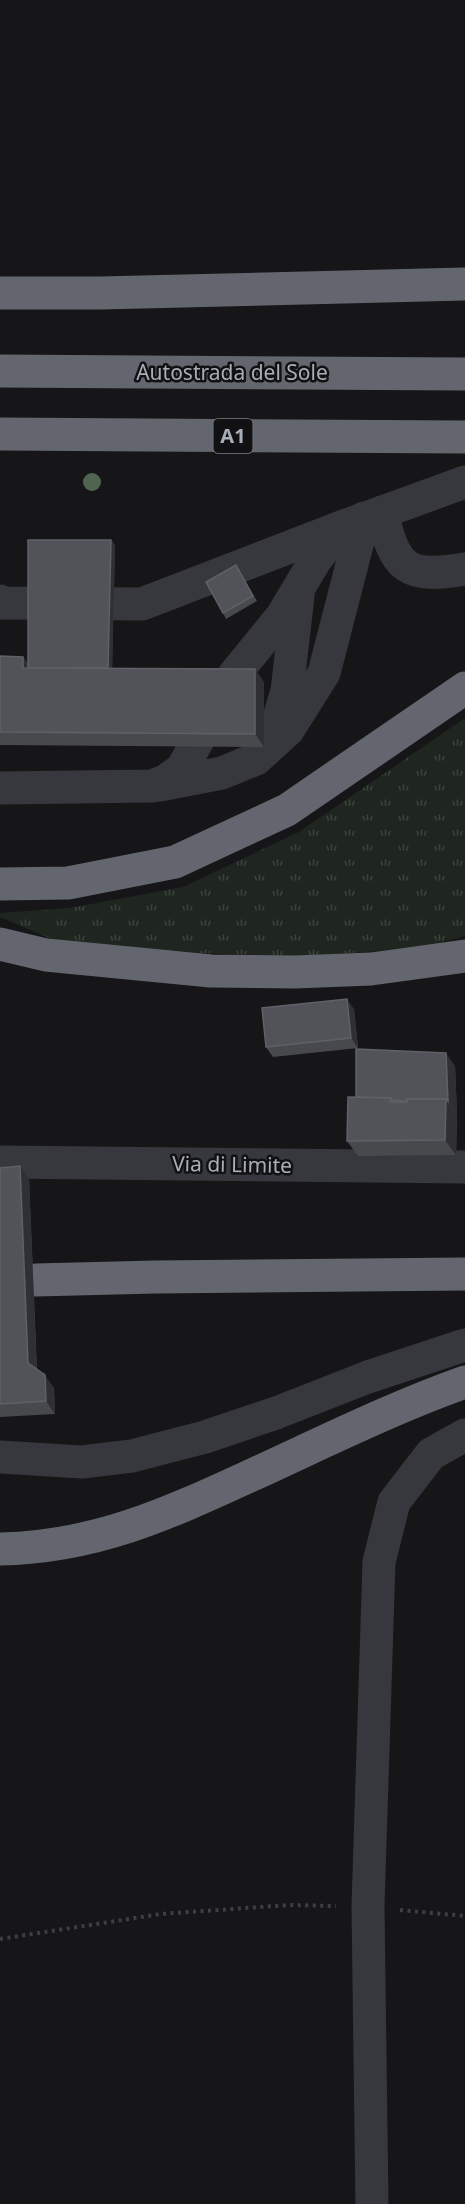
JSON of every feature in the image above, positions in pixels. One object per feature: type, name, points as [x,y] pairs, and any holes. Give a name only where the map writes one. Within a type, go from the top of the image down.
[{"type":"highway","points":[[0,293],[100,293],[465,284]]},
{"type":"highway","points":[[0,303],[100,293]]},
{"type":"highway","name":"Autostrada del Sole","points":[[0,371],[465,374]]},
{"type":"highway","name":"A1","points":[[0,434],[465,436]]},
{"type":"highway","points":[[0,884],[68,883],[175,862],[287,810],[465,688]]},
{"type":"highway","points":[[0,944],[46,955],[211,971],[295,972],[371,969],[465,956]]},
{"type":"highway","points":[[36,1280],[465,1274]]},
{"type":"highway","points":[[0,1549],[32,1549],[83,1541],[128,1528],[193,1502],[419,1398],[465,1382]]},
{"type":"street","points":[[1,603],[142,604],[363,518],[465,482]]},
{"type":"street","points":[[363,518],[393,549],[400,561],[412,570],[438,573],[465,568]]},
{"type":"street","points":[[152,786],[165,781],[182,769],[234,675],[282,616],[316,559],[363,518]]},
{"type":"street","points":[[0,788],[152,786],[222,772],[256,759],[288,730],[324,673],[363,518]]},
{"type":"street","points":[[265,751],[279,722],[287,691],[296,601],[300,587]]},
{"type":"street","name":"Via di Limite","points":[[0,1162],[465,1167]]},
{"type":"street","points":[[0,1457],[82,1462],[132,1456],[205,1437],[276,1413],[368,1377],[465,1345]]},
{"type":"street","points":[[372,2204],[368,1906],[379,1562],[394,1502],[431,1454],[465,1435]]},
{"type":"path","points":[[0,1939],[161,1914],[289,1905],[368,1906],[465,1916]]},
{"type":"green space","points":[[465,718],[465,936],[439,943],[368,952],[295,956],[202,953],[56,941],[0,917],[0,913],[70,908],[183,887],[299,832]]},
{"type":"building","points":[[28,540],[111,540],[108,668],[28,668]]},
{"type":"building","points":[[236,565],[253,596],[223,613],[206,582]]},
{"type":"building","points":[[0,656],[23,657],[23,668],[255,669],[255,734],[0,732]]},
{"type":"building","points":[[347,999],[351,1038],[266,1047],[262,1008]]},
{"type":"building","points":[[356,1049],[446,1053],[448,1101],[446,1099],[407,1099],[407,1101],[356,1097]]},
{"type":"building","points":[[348,1097],[391,1098],[390,1102],[407,1102],[407,1099],[446,1099],[445,1140],[347,1141]]},
{"type":"building","points":[[20,1166],[28,1363],[45,1375],[46,1401],[0,1404],[0,1168]]}]
